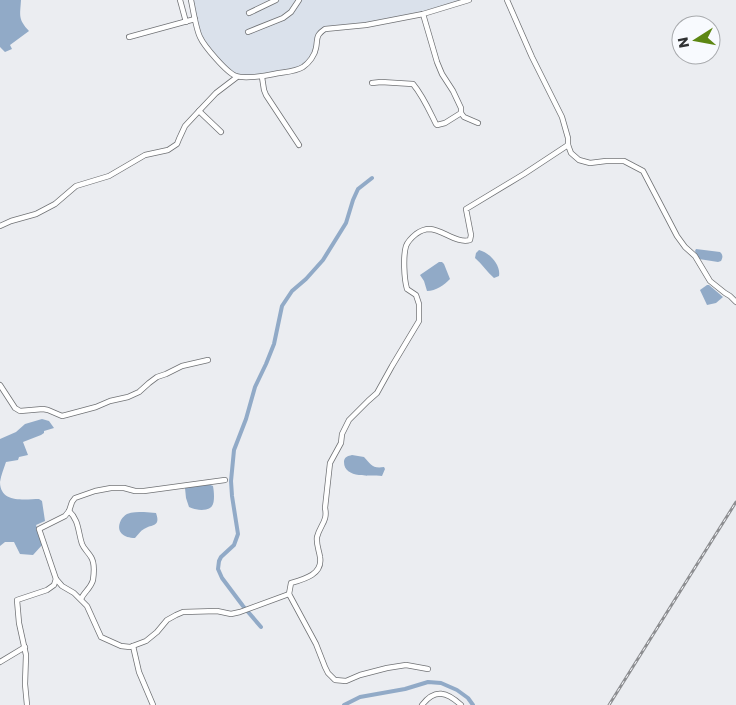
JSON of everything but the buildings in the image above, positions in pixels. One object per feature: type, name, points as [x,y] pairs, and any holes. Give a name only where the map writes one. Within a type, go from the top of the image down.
[{"type":"street","points":[[180,0],[186,22]]},
{"type":"street","points":[[191,0],[200,37],[225,69],[237,76],[262,76],[303,67],[310,61],[316,51],[317,38],[320,32],[325,29],[366,25],[423,14],[469,0]]},
{"type":"street","points":[[249,13],[276,0]]},
{"type":"street","points":[[248,32],[283,18],[291,12],[299,0]]},
{"type":"street","points":[[507,0],[532,57],[562,116],[571,153],[580,160],[590,163],[624,161],[643,171],[677,236],[685,247],[696,256],[710,280],[736,302]]},
{"type":"street","points":[[423,14],[437,62],[453,91],[461,114],[478,123]]},
{"type":"street","points":[[129,37],[195,20]]},
{"type":"street","points":[[0,226],[36,214],[55,204],[76,186],[110,176],[145,155],[168,150],[177,144],[185,126],[216,93],[237,76]]},
{"type":"street","points":[[262,76],[266,95],[299,145]]},
{"type":"street","points":[[372,83],[414,84],[422,99],[426,102],[436,125],[461,114]]},
{"type":"street","points":[[199,111],[221,132]]},
{"type":"street","points":[[428,668],[406,665],[360,674],[346,681],[335,680],[328,673],[316,644],[289,594],[291,583],[309,577],[318,571],[321,564],[316,541],[318,533],[326,520],[325,508],[330,463],[340,443],[342,434],[350,420],[377,393],[420,321],[416,295],[407,288],[405,283],[405,253],[409,240],[420,231],[427,229],[435,230],[460,240],[470,240],[471,236],[466,209],[568,145]]},
{"type":"street","points":[[0,385],[3,393],[15,408],[20,411],[43,409],[66,416],[128,397],[139,392],[157,377],[182,366],[208,360]]},
{"type":"street","points":[[225,480],[144,491],[111,488],[75,498],[69,512],[65,516],[39,528],[56,580],[87,606],[102,637],[130,648],[146,641],[167,620],[183,612],[217,611],[230,614],[289,594]]},
{"type":"street","points":[[69,512],[78,526],[82,544],[93,562],[94,573],[92,583],[83,594],[81,600]]},
{"type":"street","points":[[27,705],[25,684],[26,655],[19,623],[17,600],[47,590],[54,585],[56,580]]},
{"type":"street","points":[[133,646],[139,672],[153,705]]},
{"type":"street","points":[[0,662],[24,647]]},
{"type":"street","points":[[422,705],[427,698],[438,693],[448,695],[462,705]]},
{"type":"shaded area","points":[[192,0],[466,0],[430,10],[320,32],[316,51],[303,67],[264,76],[235,76],[225,69],[200,36]]},
{"type":"water","points":[[0,0],[21,0],[20,17],[29,31],[10,45],[12,49],[5,52],[0,47]]},
{"type":"water","points":[[696,249],[720,252],[722,260],[718,262],[699,259],[695,251]]},
{"type":"water","points":[[479,250],[494,260],[499,276],[494,278],[475,258]]},
{"type":"water","points":[[439,262],[444,264],[450,279],[440,287],[427,291],[420,275]]},
{"type":"water","points":[[707,285],[723,297],[716,303],[707,305],[700,290]]},
{"type":"water","points":[[42,419],[49,421],[54,428],[23,442],[28,455],[19,457],[18,460],[6,462],[0,482],[0,439],[16,432],[25,424]]},
{"type":"water","points":[[352,455],[364,457],[374,467],[384,467],[382,476],[359,475],[348,471],[344,460]]},
{"type":"water","points":[[0,482],[4,494],[9,497],[15,499],[39,499],[42,501],[45,521],[36,525],[43,544],[33,555],[20,554],[14,542],[5,542],[0,546]]},
{"type":"water","points":[[208,484],[213,486],[214,499],[212,506],[204,510],[189,507],[185,488]]},
{"type":"water","points":[[156,513],[157,523],[147,527],[135,538],[122,534],[119,524],[127,514]]},
{"type":"waterway","points":[[261,627],[222,578],[218,569],[221,557],[234,545],[238,534],[231,481],[234,450],[246,419],[255,387],[274,344],[282,306],[292,291],[323,260],[346,223],[358,189],[372,178]]},
{"type":"waterway","points":[[344,705],[360,697],[405,689],[428,682],[441,683],[457,690],[468,698],[473,705]]},
{"type":"railway","points":[[609,705],[736,502]]}]
